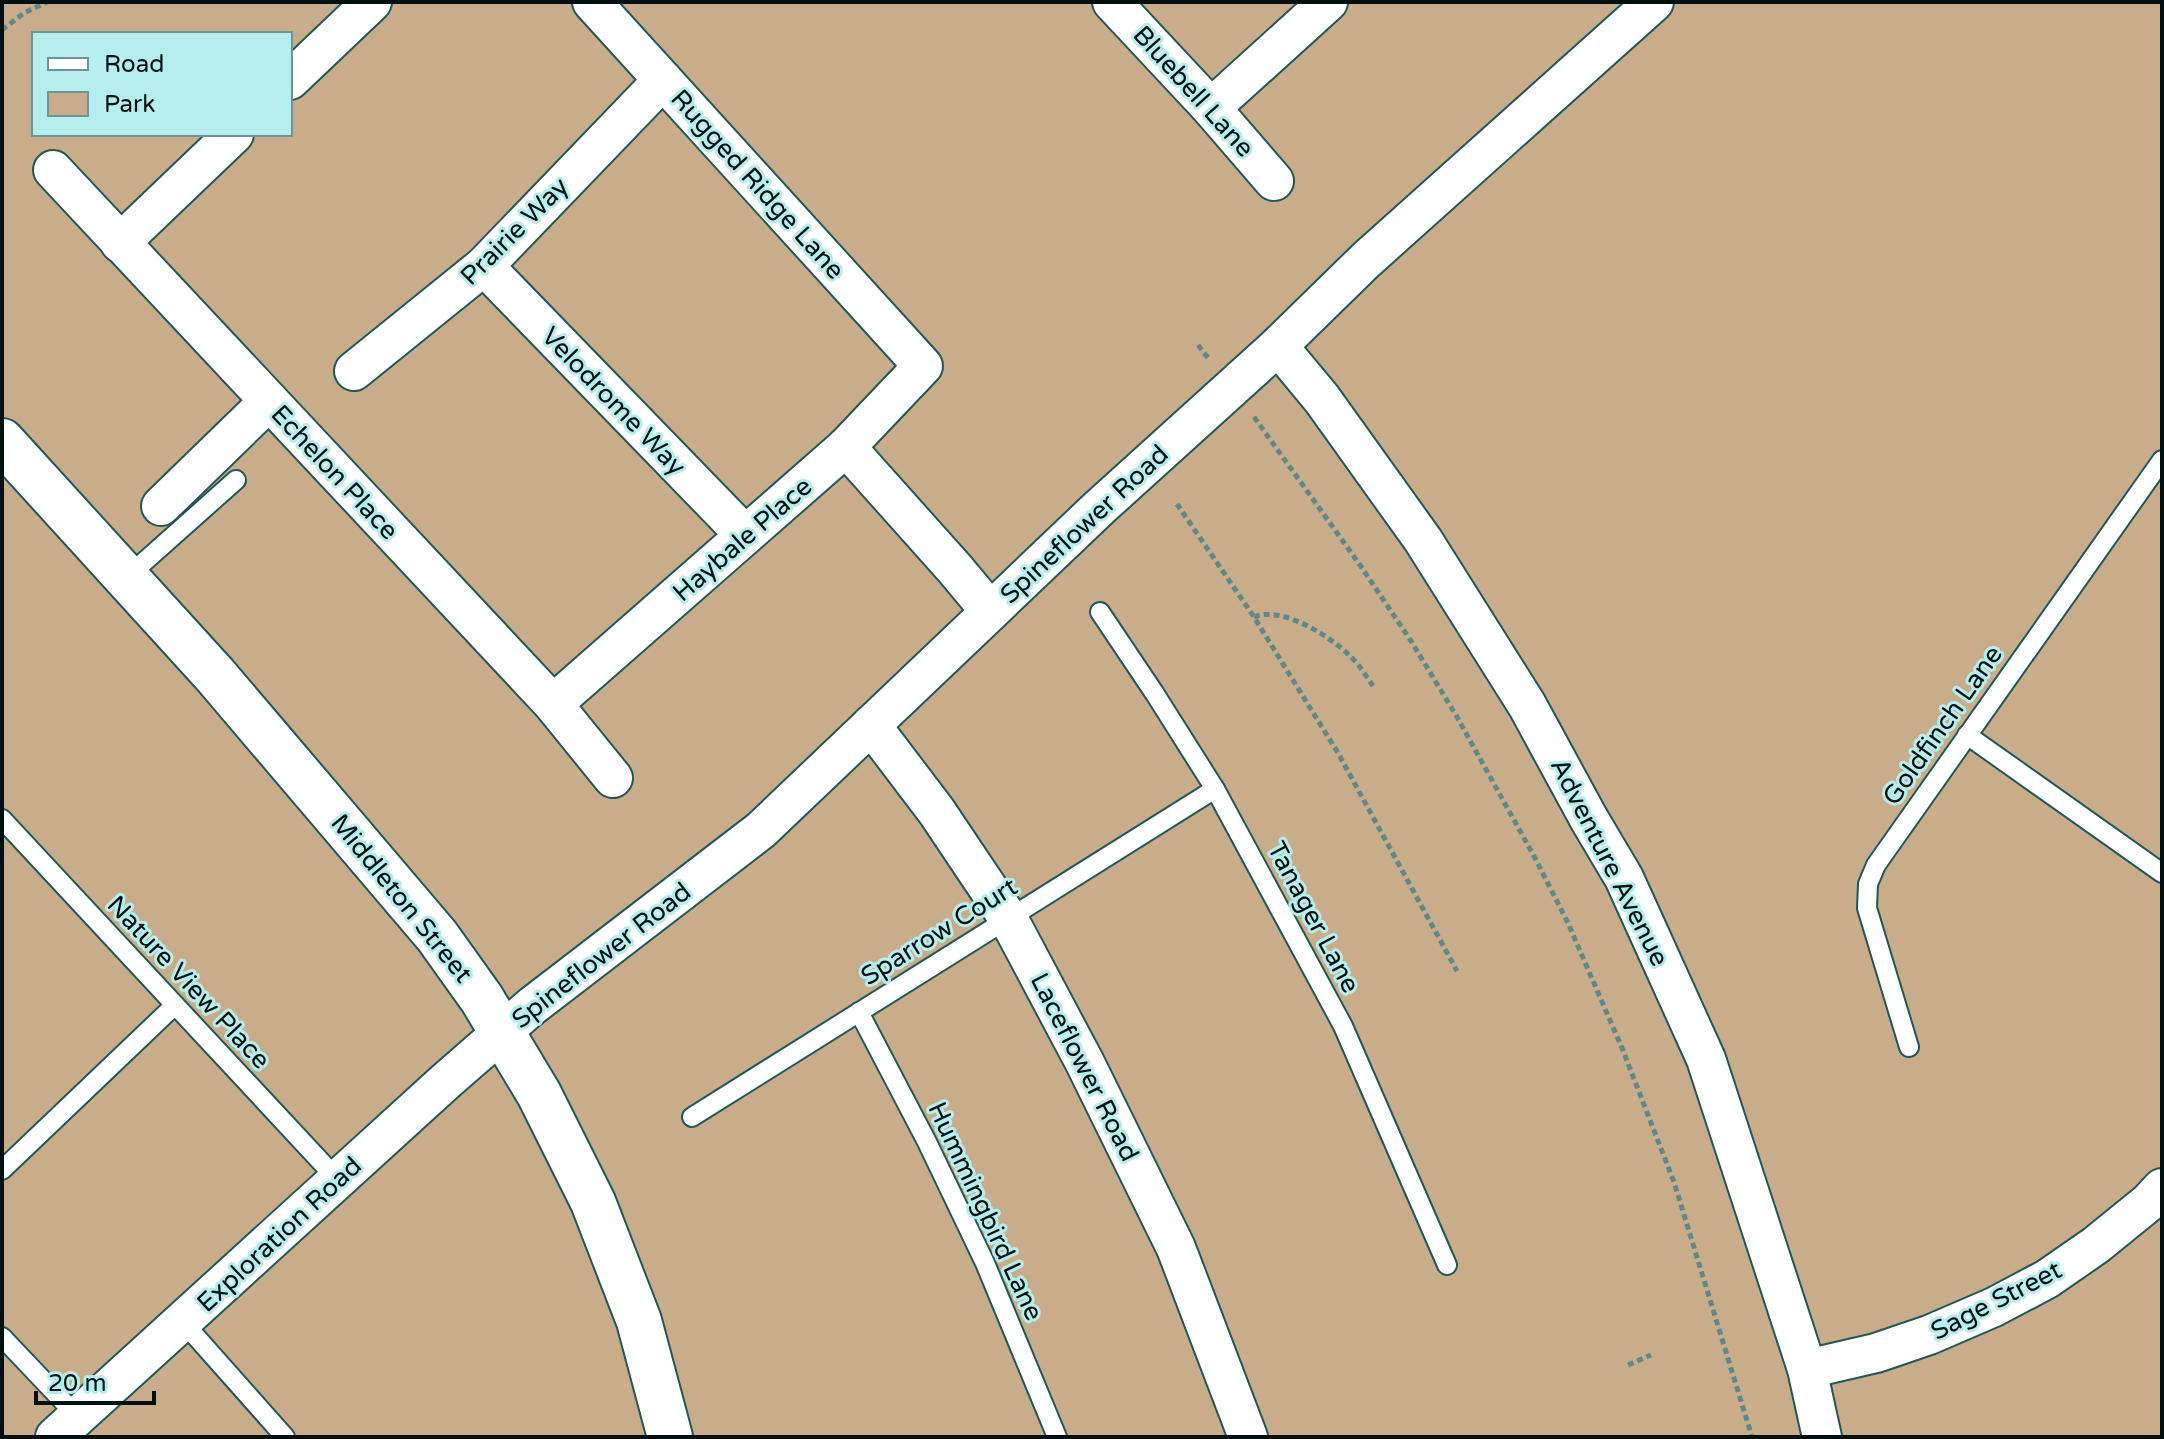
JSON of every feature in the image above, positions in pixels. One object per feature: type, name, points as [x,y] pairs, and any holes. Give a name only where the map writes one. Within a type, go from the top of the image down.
[{"type":"street","points":[[292,78],[372,2]]},
{"type":"street","name":"Rugged Ridge Lane","points":[[592,2],[923,366]]},
{"type":"street","name":"Bluebell Lane","points":[[1112,2],[1274,181]]},
{"type":"street","points":[[1211,108],[1328,2]]},
{"type":"street","name":"Spineflower Road","points":[[503,1032],[532,1006],[761,830],[1099,508],[1278,346],[1366,260],[1654,2]]},
{"type":"street","name":"Prairie Way","points":[[354,371],[484,266],[663,80]]},
{"type":"street","points":[[120,243],[232,136]]},
{"type":"street","name":"Echelon Place","points":[[53,170],[553,704],[613,778]]},
{"type":"street","name":"Velodrome Way","points":[[484,266],[745,535]]},
{"type":"street","name":"Adventure Avenue","points":[[1278,346],[1322,399],[1423,540],[1527,705],[1624,878],[1706,1059],[1807,1369],[1822,1437]]},
{"type":"street","name":"Haybale Place","points":[[553,704],[846,447],[923,366]]},
{"type":"street","points":[[161,506],[269,401]]},
{"type":"street","name":"Middleton Street","points":[[2,441],[215,675],[437,936],[482,999],[539,1094],[593,1202],[639,1321],[670,1437]]},
{"type":"street","points":[[846,447],[990,611]]},
{"type":"street","name":"Laceflower Road","points":[[871,725],[937,812],[1008,918],[1085,1063],[1176,1248],[1248,1437]]},
{"type":"street","name":"Exploration Road","points":[[66,1427],[503,1032]]},
{"type":"street","name":"Sage Street","points":[[1807,1369],[1876,1353],[1929,1335],[1994,1307],[2047,1279],[2096,1245],[2162,1188]]},
{"type":"lane","name":"Goldfinch Lane","points":[[1909,1047],[1867,908],[1868,884],[1882,855],[2162,460]]},
{"type":"lane","points":[[127,577],[236,480]]},
{"type":"lane","name":"Tanager Lane","points":[[1100,612],[1215,789],[1343,1026],[1447,1265]]},
{"type":"lane","points":[[1967,735],[2162,873]]},
{"type":"lane","name":"Sparrow Court","points":[[692,1117],[1215,789]]},
{"type":"lane","name":"Nature View Place","points":[[2,819],[338,1180]]},
{"type":"lane","points":[[2,1170],[175,1005]]},
{"type":"lane","name":"Hummingbird Lane","points":[[859,1012],[927,1142],[985,1263],[1057,1437]]},
{"type":"lane","points":[[183,1322],[285,1437]]},
{"type":"lane","points":[[2,1337],[66,1427]]},
{"type":"path","points":[[2,30],[24,13],[47,2]]},
{"type":"path","points":[[1263,430],[1411,641],[1457,717],[1568,923],[1622,1048],[1674,1182],[1752,1437]]},
{"type":"path","points":[[1177,504],[1254,617],[1338,753],[1457,971]]},
{"type":"path","points":[[1254,617],[1263,613],[1280,616],[1304,624],[1327,637],[1351,656],[1373,686]]},
{"type":"path","points":[[1628,1365],[1651,1355]]},
{"type":"green space","points":[[2,2],[2162,2],[2162,1437],[2,1437]]}]
